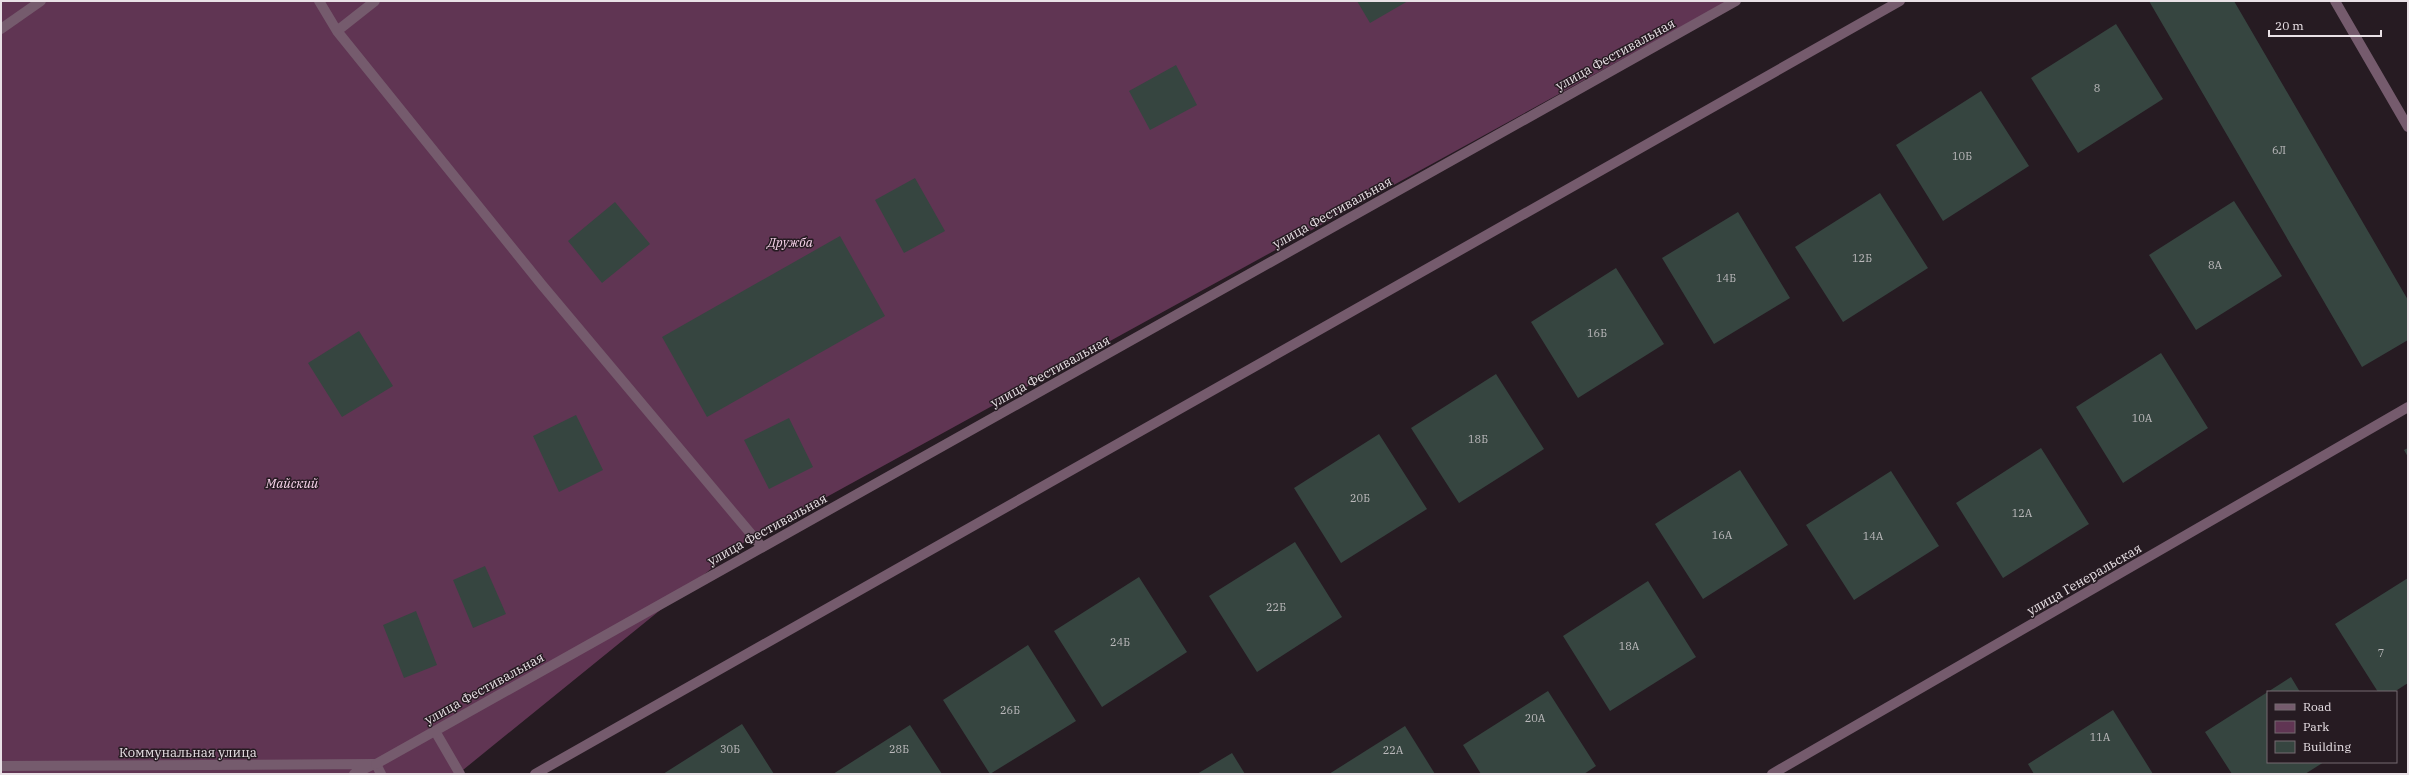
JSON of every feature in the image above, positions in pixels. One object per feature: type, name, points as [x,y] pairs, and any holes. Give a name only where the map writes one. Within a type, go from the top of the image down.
[{"type":"street","points":[[1,30],[41,1]]},
{"type":"street","points":[[319,1],[337,31],[542,285],[762,547]]},
{"type":"street","points":[[337,31],[375,1]]},
{"type":"street","name":"улица Фестивальная","points":[[354,774],[376,764],[1736,1]]},
{"type":"street","points":[[535,774],[1900,1]]},
{"type":"street","points":[[2335,1],[2408,127]]},
{"type":"street","name":"улица Генеральская","points":[[1772,774],[2408,407]]},
{"type":"street","points":[[435,730],[460,774]]},
{"type":"street","points":[[376,764],[381,774]]},
{"type":"street","name":"Коммунальная улица","points":[[1,766],[125,769],[376,764]]},
{"type":"green space","points":[[1,1],[1728,1],[743,543],[458,774],[1,774]]},
{"type":"building","points":[[1357,1],[1408,1],[1370,23]]},
{"type":"building","points":[[2149,1],[2234,1],[2408,300],[2408,340],[2362,367]]},
{"type":"building","points":[[2116,24],[2163,99],[2078,153],[2031,78]]},
{"type":"building","points":[[1176,65],[1197,105],[1150,130],[1129,91]]},
{"type":"building","points":[[1981,91],[2029,166],[1943,221],[1896,145]]},
{"type":"building","points":[[915,178],[945,231],[904,253],[875,200]]},
{"type":"building","points":[[1880,193],[1928,268],[1843,322],[1795,247]]},
{"type":"building","points":[[2234,201],[2282,276],[2196,330],[2149,255]]},
{"type":"building","points":[[615,202],[650,244],[602,283],[568,241]]},
{"type":"building","points":[[1738,212],[1790,298],[1714,344],[1662,258]]},
{"type":"building","points":[[840,236],[885,316],[707,417],[662,337]]},
{"type":"building","points":[[1616,268],[1664,344],[1578,398],[1531,322]]},
{"type":"building","points":[[359,331],[393,386],[342,417],[308,363]]},
{"type":"building","points":[[2161,353],[2208,428],[2123,483],[2076,407]]},
{"type":"building","points":[[1496,374],[1544,449],[1459,503],[1411,428]]},
{"type":"building","points":[[576,415],[603,470],[559,492],[533,436]]},
{"type":"building","points":[[789,418],[813,467],[769,489],[744,440]]},
{"type":"building","points":[[1379,434],[1427,509],[1341,563],[1294,488]]},
{"type":"building","points":[[2041,448],[2089,524],[2003,578],[1956,503]]},
{"type":"building","points":[[2408,448],[2408,457],[2404,450]]},
{"type":"building","points":[[1740,470],[1788,545],[1703,599],[1655,524]]},
{"type":"building","points":[[1891,471],[1939,546],[1854,600],[1806,525]]},
{"type":"building","points":[[1295,542],[1342,617],[1257,672],[1209,596]]},
{"type":"building","points":[[485,566],[506,614],[473,628],[453,580]]},
{"type":"building","points":[[1139,577],[1187,652],[1102,707],[1054,631]]},
{"type":"building","points":[[2408,578],[2408,683],[2396,691],[2377,691],[2335,624]]},
{"type":"building","points":[[1648,581],[1696,657],[1610,711],[1563,636]]},
{"type":"building","points":[[416,611],[437,665],[404,678],[383,625]]},
{"type":"building","points":[[1028,645],[1076,721],[990,774],[943,700]]},
{"type":"building","points":[[2291,677],[2299,691],[2269,691]]},
{"type":"building","points":[[1548,691],[1596,766],[1584,774],[1481,774],[1463,745]]},
{"type":"building","points":[[2267,692],[2267,763],[2322,763],[2305,774],[2232,774],[2205,732]]},
{"type":"building","points":[[2113,710],[2153,774],[2034,774],[2028,764]]},
{"type":"building","points":[[742,724],[774,774],[663,774]]},
{"type":"building","points":[[910,725],[942,774],[833,774]]},
{"type":"building","points":[[1405,726],[1435,774],[1329,774]]},
{"type":"building","points":[[1232,753],[1245,774],[1197,774]]},
{"type":"park label","name":"Дружба","points":[[790,242]]},
{"type":"park label","name":"Майский","points":[[292,483]]}]
